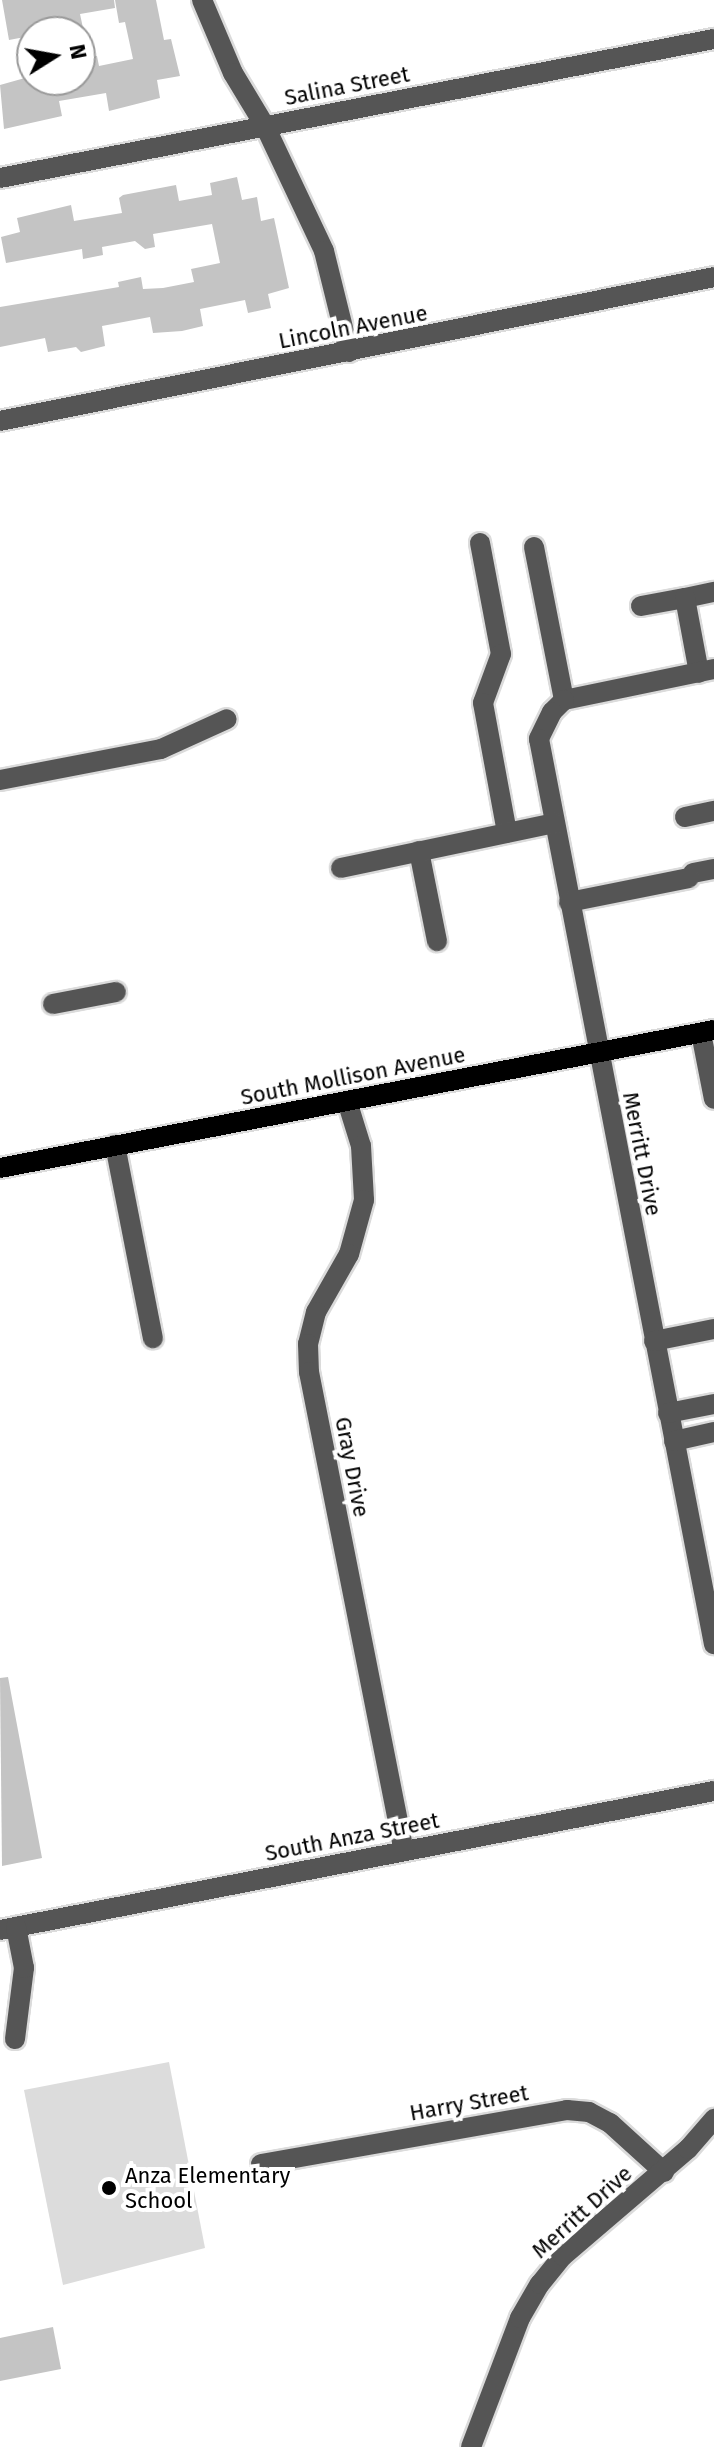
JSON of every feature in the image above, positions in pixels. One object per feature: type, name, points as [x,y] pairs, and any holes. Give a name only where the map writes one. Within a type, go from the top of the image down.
[{"type":"main road","name":"South Mollison Avenue","points":[[0,1168],[707,1031]]},
{"type":"street","points":[[202,0],[233,73],[265,126],[324,251],[349,352]]},
{"type":"street","name":"Salina Street","points":[[0,178],[709,40]]},
{"type":"street","name":"Lincoln Avenue","points":[[0,421],[714,277]]},
{"type":"street","points":[[480,543],[501,654],[483,703],[507,833]]},
{"type":"street","points":[[534,547],[573,697],[706,671],[685,598]]},
{"type":"street","points":[[641,606],[714,592]]},
{"type":"street","name":"Merritt Drive","points":[[573,697],[552,712],[539,739],[597,1053],[714,1644]]},
{"type":"street","points":[[0,780],[161,749],[227,719]]},
{"type":"street","points":[[685,817],[714,811]]},
{"type":"street","points":[[341,868],[554,823]]},
{"type":"street","points":[[419,851],[437,941]]},
{"type":"street","points":[[569,902],[714,869]]},
{"type":"street","points":[[53,1004],[116,992]]},
{"type":"street","points":[[707,1031],[714,1099]]},
{"type":"street","name":"Gray Drive","points":[[347,1101],[363,1155],[364,1200],[353,1245],[316,1312],[308,1344],[309,1372],[404,1851]]},
{"type":"street","points":[[115,1145],[153,1338]]},
{"type":"street","points":[[654,1341],[714,1329]]},
{"type":"street","points":[[668,1413],[714,1404]]},
{"type":"street","points":[[674,1441],[714,1432]]},
{"type":"street","name":"South Anza Street","points":[[8,1929],[714,1791]]},
{"type":"street","points":[[8,1929],[24,1968],[15,2039]]},
{"type":"street","name":"Harry Street","points":[[261,2164],[567,2110],[589,2112],[610,2123],[664,2172]]},
{"type":"street","name":"Merritt Drive","points":[[471,2447],[520,2318],[540,2284],[563,2256],[664,2172],[714,2119]]},
{"type":"shaded area","points":[[169,2062],[205,2248],[63,2285],[24,2090]]},
{"type":"building","points":[[2,0],[114,0],[115,8],[80,16],[16,16],[16,39],[9,40]]},
{"type":"building","points":[[115,0],[156,0],[164,40],[171,39],[180,76],[157,80],[160,98],[109,111],[106,93],[96,95],[96,56],[99,66],[133,59],[125,22],[119,23]]},
{"type":"building","points":[[16,80],[16,96],[88,96],[59,101],[62,116],[4,129],[0,85]]},
{"type":"building","points":[[237,177],[242,200],[257,197],[261,221],[274,218],[289,288],[268,294],[271,308],[248,313],[245,300],[200,309],[203,326],[182,331],[153,333],[150,317],[102,326],[105,346],[81,352],[76,347],[48,352],[45,338],[0,347],[0,307],[119,287],[118,282],[141,277],[143,289],[194,282],[191,269],[220,263],[212,224],[153,234],[155,247],[145,249],[135,241],[102,247],[103,255],[83,259],[82,249],[6,263],[1,237],[20,232],[17,218],[71,205],[74,221],[122,213],[119,198],[123,195],[176,185],[179,201],[212,195],[210,183]]},
{"type":"building","points":[[8,1677],[42,1858],[2,1866],[0,1678]]},
{"type":"building","points":[[53,2327],[61,2369],[0,2381],[0,2338]]},
{"type":"place","name":"Anza Elementary School","points":[[109,2188]]}]
